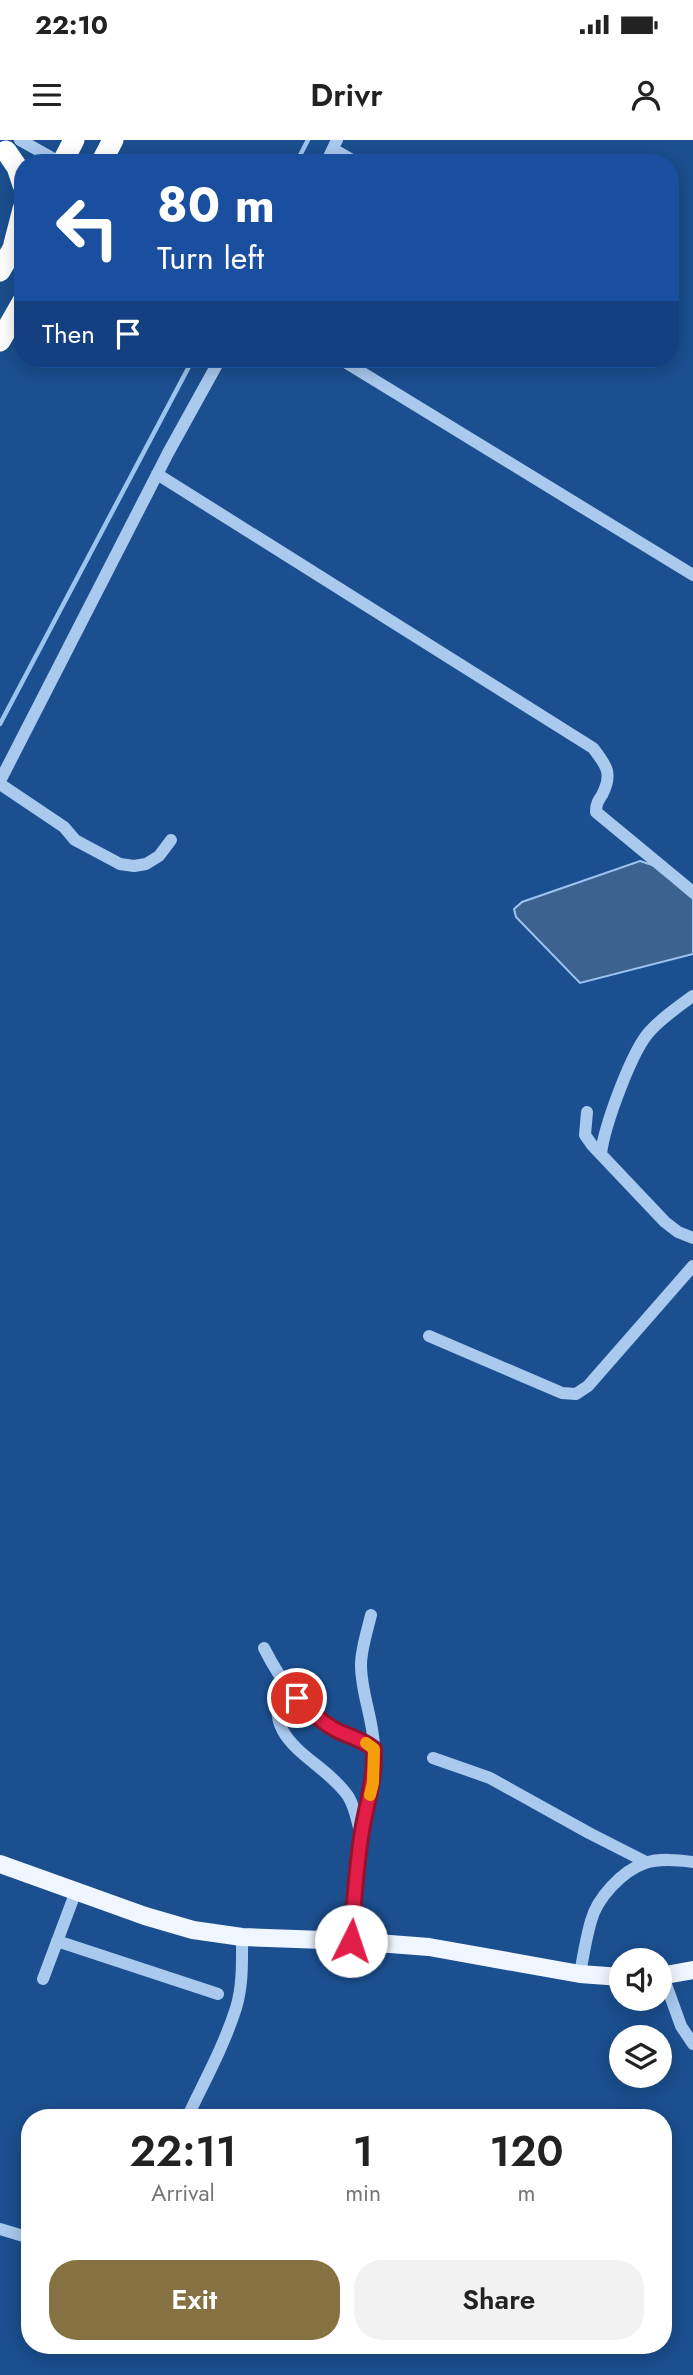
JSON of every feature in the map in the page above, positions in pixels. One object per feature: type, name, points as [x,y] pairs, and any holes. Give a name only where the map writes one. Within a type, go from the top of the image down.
[{"type":"highway","points":[[12,250],[14,243]]},
{"type":"highway","points":[[0,271],[14,247]]},
{"type":"highway","points":[[0,341],[14,317]]},
{"type":"highway","points":[[0,349],[14,328]]},
{"type":"main road","points":[[0,1864],[193,1930],[242,1937],[429,1947],[609,1977]]},
{"type":"main road","points":[[672,1974],[693,1970]]},
{"type":"street","points":[[9,147],[32,154]]},
{"type":"street","points":[[171,840],[159,856],[146,864],[120,864],[80,844],[64,828],[0,783],[157,474],[215,368]]},
{"type":"street","points":[[356,368],[693,575]]},
{"type":"street","points":[[157,474],[593,748],[605,763],[608,772],[608,784],[596,811],[693,892]]},
{"type":"street","points":[[601,1154],[607,1124],[639,1048],[649,1031],[693,996]]},
{"type":"street","points":[[587,1112],[585,1135],[665,1222],[678,1232],[693,1238]]},
{"type":"street","points":[[429,1335],[562,1394],[576,1394],[588,1386],[693,1266]]},
{"type":"street","points":[[351,1941],[355,1875],[373,1783],[374,1734],[361,1665],[371,1615]]},
{"type":"street","points":[[264,1648],[283,1682],[318,1718],[374,1749]]},
{"type":"street","points":[[283,1682],[276,1707],[283,1732],[291,1743],[347,1796],[355,1811],[361,1836]]},
{"type":"street","points":[[433,1758],[490,1777],[646,1862]]},
{"type":"street","points":[[580,1974],[591,1919],[602,1899],[634,1868],[646,1862],[693,1862]]},
{"type":"street","points":[[43,1979],[76,1891]]},
{"type":"street","points":[[191,2109],[221,2047],[236,2007],[243,1969],[242,1937]]},
{"type":"street","points":[[57,1941],[218,1994]]},
{"type":"street","points":[[672,2002],[681,2026],[693,2044]]},
{"type":"street","points":[[0,2229],[21,2235]]},
{"type":"water","points":[[640,861],[655,866],[693,899],[693,954],[580,983],[516,917],[514,909],[522,902]]},
{"type":"waterway","points":[[301,154],[308,140]]},
{"type":"waterway","points":[[0,724],[188,368]]},
{"type":"slow traffic","points":[[366,1743],[374,1749],[375,1767],[370,1795]]},
{"type":"route","points":[[297,1698],[318,1718],[374,1749],[373,1783],[355,1875],[351,1941]]}]
